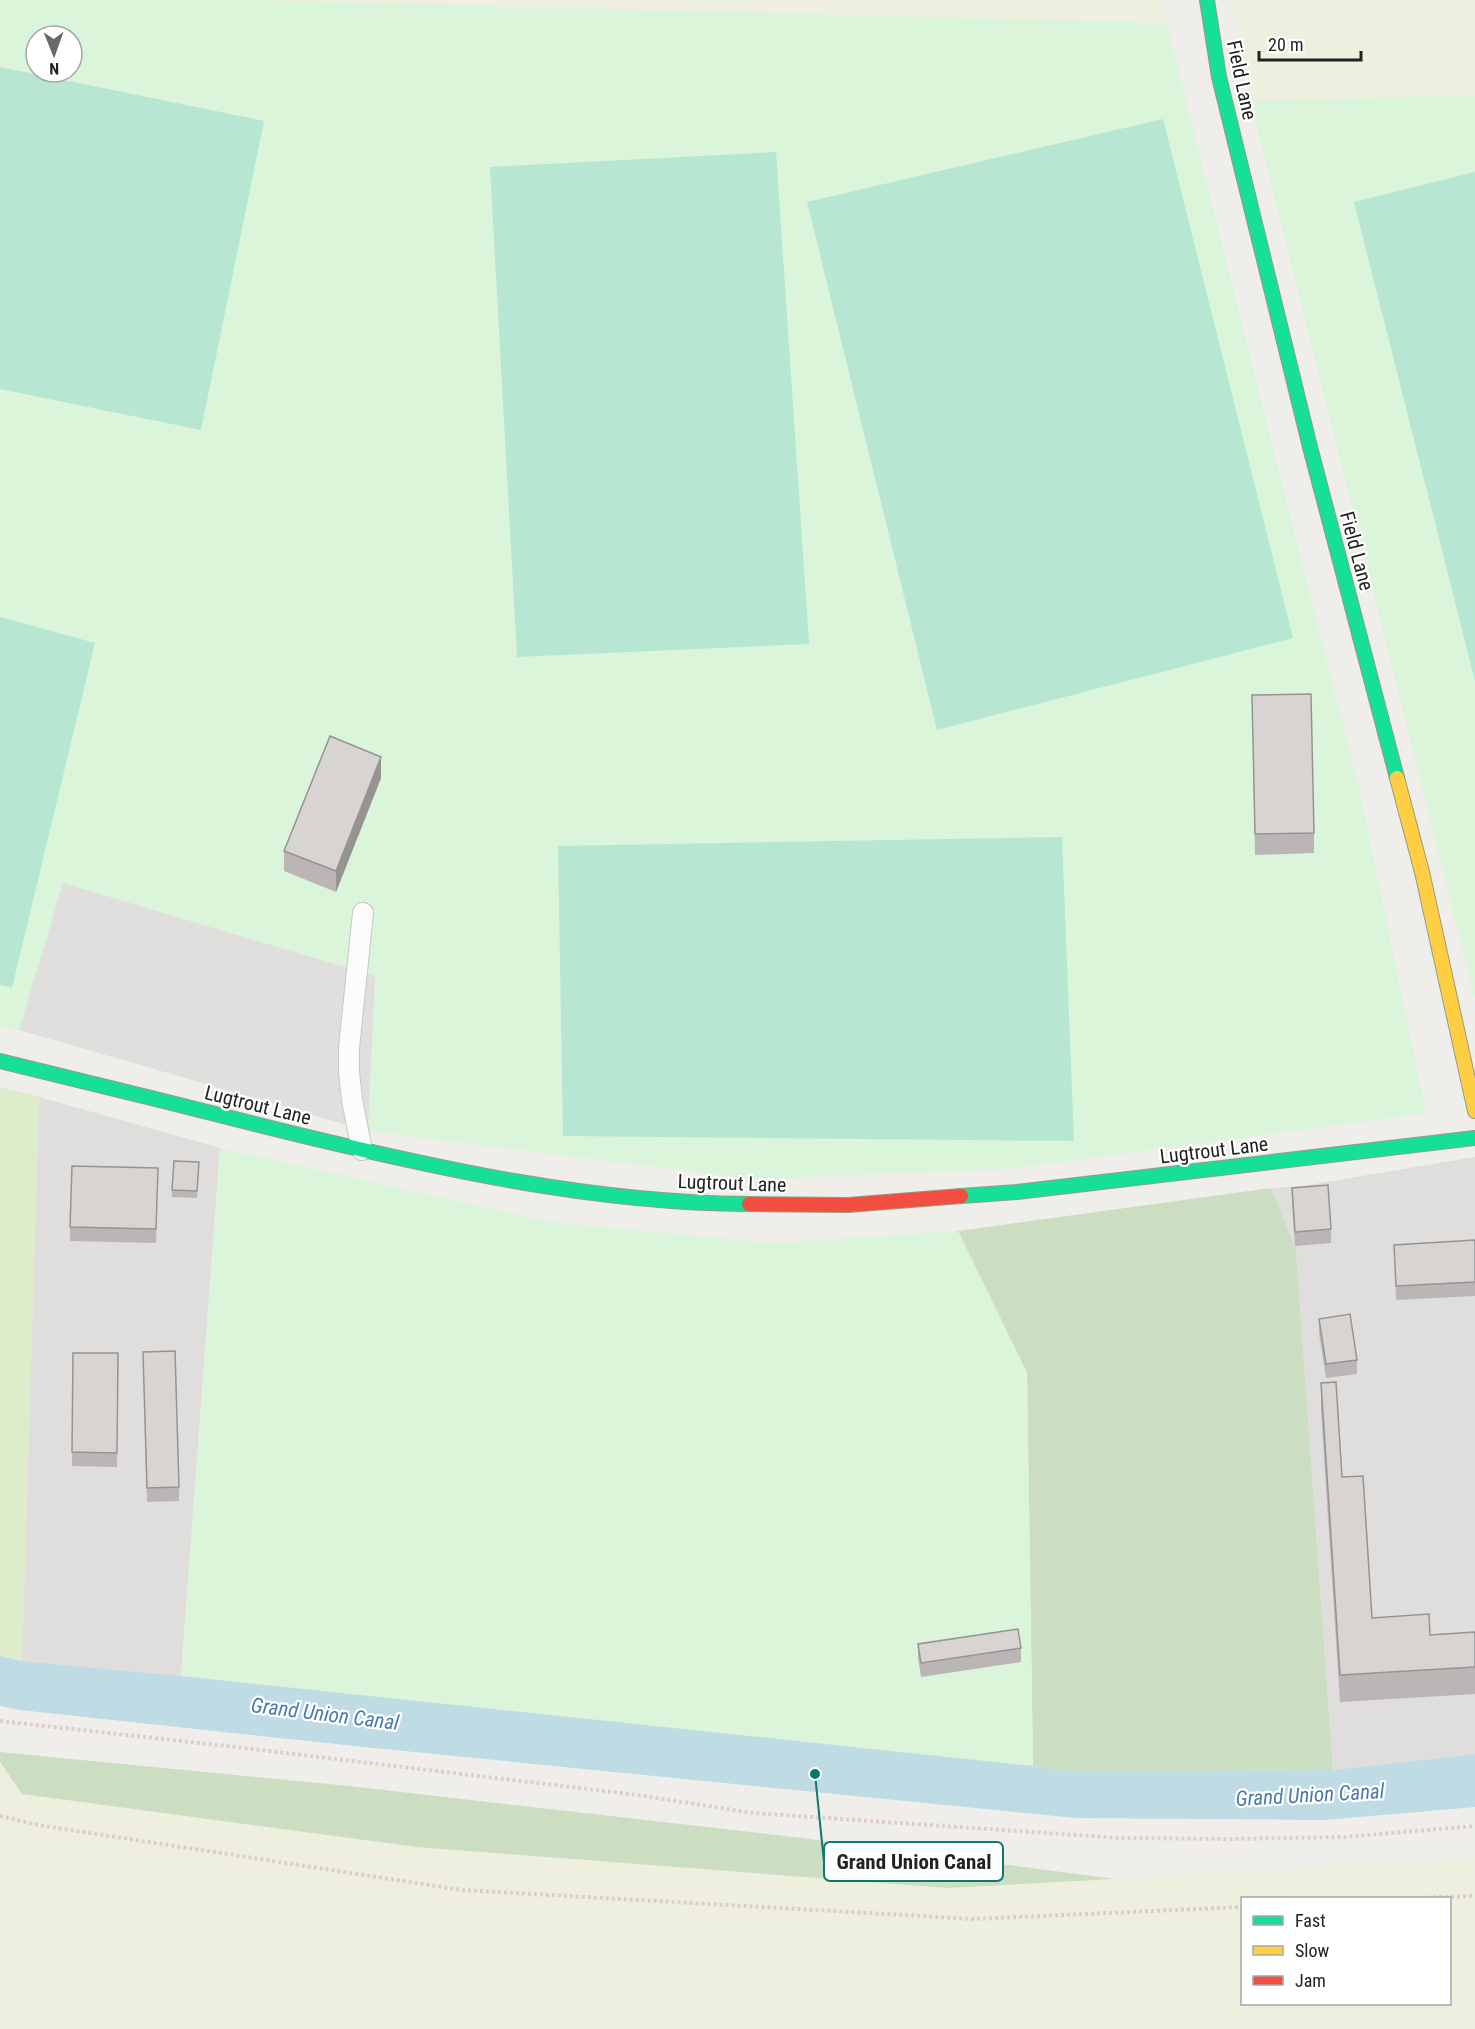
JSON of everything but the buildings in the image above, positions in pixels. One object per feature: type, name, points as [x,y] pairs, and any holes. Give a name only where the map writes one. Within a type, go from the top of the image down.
[{"type":"street","name":"Field Lane","points":[[1207,0],[1222,89],[1310,447],[1422,872],[1475,1111]]},
{"type":"street","name":"Lugtrout Lane","points":[[0,1061],[362,1150],[535,1186],[695,1204],[848,1205],[1017,1192],[1475,1138]]},
{"type":"lane","points":[[362,1150],[352,1100],[349,1048],[363,913]]},
{"type":"path","points":[[0,1721],[638,1795],[753,1813],[1120,1838],[1344,1837],[1475,1826]]},
{"type":"path","points":[[0,1816],[38,1825],[462,1890],[974,1919],[1241,1907]]},
{"type":"path","points":[[1451,1897],[1475,1896]]},
{"type":"shaded area","points":[[63,883],[375,976],[368,1131],[19,1030]]},
{"type":"shaded area","points":[[39,1097],[220,1148],[181,1676],[22,1661]]},
{"type":"shaded area","points":[[1475,1157],[1475,1754],[1333,1770],[1296,1250],[1271,1188],[1302,1186]]},
{"type":"green space","points":[[0,0],[253,0],[1166,23],[1359,788],[1426,1113],[1009,1169],[753,1179],[368,1131],[375,976],[63,883],[19,1030],[0,1026]]},
{"type":"green space","points":[[253,0],[1163,0],[1166,23],[613,9]]},
{"type":"green space","points":[[1232,0],[1475,0],[1475,95],[1250,101]]},
{"type":"green space","points":[[0,67],[24,72],[24,84],[83,84],[264,121],[201,430],[0,389]]},
{"type":"green space","points":[[1475,95],[1475,997],[1250,101]]},
{"type":"green space","points":[[1163,119],[1293,638],[937,730],[807,202]]},
{"type":"green space","points":[[776,152],[809,644],[517,657],[490,167]]},
{"type":"green space","points":[[1475,172],[1475,681],[1354,202]]},
{"type":"green space","points":[[0,617],[95,643],[12,988],[0,985]]},
{"type":"green space","points":[[1062,837],[1074,1141],[563,1136],[558,846]]},
{"type":"green space","points":[[0,1087],[39,1097],[22,1661],[0,1656]]},
{"type":"green space","points":[[220,1148],[551,1222],[771,1243],[958,1231],[1027,1373],[1033,1766],[181,1676]]},
{"type":"green space","points":[[1271,1188],[1296,1250],[1333,1770],[1075,1772],[1033,1766],[1027,1373],[958,1231]]},
{"type":"green space","points":[[0,1752],[349,1786],[794,1837],[1115,1879],[947,1888],[417,1847],[22,1794],[0,1762]]},
{"type":"green space","points":[[0,1762],[22,1794],[417,1847],[947,1888],[1475,1858],[1475,2029],[0,2029]]},
{"type":"water","points":[[0,1656],[22,1661],[1075,1772],[1333,1770],[1475,1754],[1475,1807],[1325,1820],[1075,1818],[364,1747],[0,1706]]},
{"type":"traffic: fast","points":[[1207,0],[1219,77],[1310,447],[1397,778]]},
{"type":"traffic: fast","points":[[0,1061],[340,1145],[456,1170],[572,1190],[631,1197],[749,1204]]},
{"type":"traffic: fast","points":[[961,1196],[1017,1192],[1475,1138]]},
{"type":"traffic: slow","points":[[1397,778],[1422,872],[1475,1111]]},
{"type":"traffic: jam","points":[[749,1204],[848,1205],[961,1196]]},
{"type":"place","name":"Grand Union Canal","points":[[815,1774]]}]
